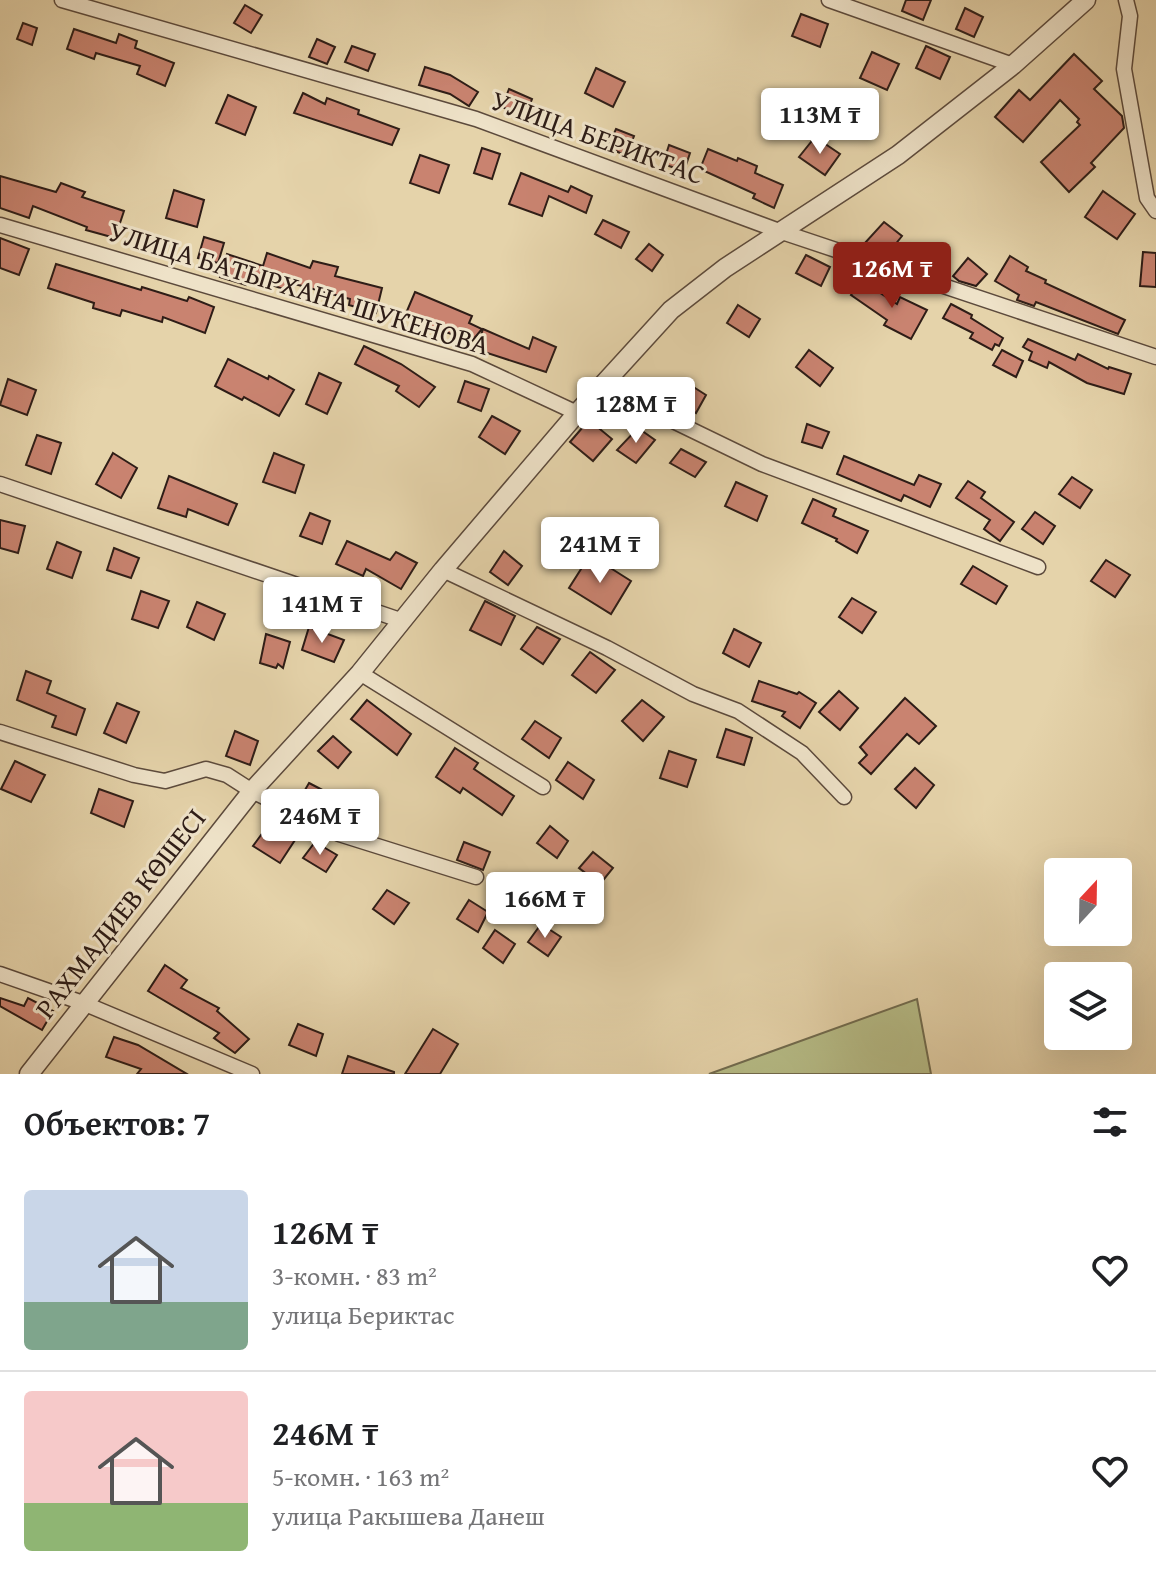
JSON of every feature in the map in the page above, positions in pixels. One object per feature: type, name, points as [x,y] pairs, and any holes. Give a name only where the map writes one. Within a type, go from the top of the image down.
[{"type":"street","name":"УЛИЦА БЕРИКТАС","points":[[62,0],[476,119],[782,232],[1156,357]]},
{"type":"street","points":[[829,0],[1013,65]]},
{"type":"street","name":"РАХМАДИЕВ КӨШЕСІ","points":[[29,1074],[252,791],[360,673],[577,413],[671,310],[725,268],[898,155],[1013,65],[1086,0]]},
{"type":"street","points":[[1126,0],[1130,16],[1124,69],[1147,198],[1156,211]]},
{"type":"street","name":"УЛИЦА БАТЫРХАНА ШУКЕНОВА","points":[[0,225],[472,364],[577,413]]},
{"type":"street","points":[[601,386],[762,464],[1038,567]]},
{"type":"street","points":[[0,484],[403,621]]},
{"type":"street","points":[[443,570],[607,648],[693,694],[738,711],[802,753],[844,797]]},
{"type":"street","points":[[360,673],[543,787]]},
{"type":"street","points":[[0,732],[134,775],[165,781],[206,769],[227,775],[252,791],[339,834],[476,877]]},
{"type":"street","points":[[0,974],[83,1003],[252,1074]]},
{"type":"green space","points":[[917,999],[931,1074],[709,1074]]},
{"type":"building","points":[[906,0],[931,0],[923,20],[902,11]]},
{"type":"building","points":[[245,5],[262,15],[251,33],[234,23]]},
{"type":"building","points":[[965,8],[983,17],[974,37],[956,29]]},
{"type":"building","points":[[801,14],[828,24],[820,47],[792,36]]},
{"type":"building","points":[[23,23],[37,28],[32,45],[17,39]]},
{"type":"building","points":[[74,29],[116,43],[119,34],[137,41],[135,48],[174,63],[165,86],[137,74],[140,66],[96,53],[94,59],[67,49]]},
{"type":"building","points":[[317,39],[335,47],[327,64],[309,57]]},
{"type":"building","points":[[352,46],[375,54],[368,71],[345,62]]},
{"type":"building","points":[[926,46],[950,57],[940,79],[916,68]]},
{"type":"building","points":[[872,52],[899,64],[887,90],[860,78]]},
{"type":"building","points":[[1074,54],[1102,81],[1094,89],[1122,116],[1124,128],[1091,163],[1095,167],[1069,192],[1041,162],[1080,125],[1077,122],[1079,119],[1060,100],[1023,142],[995,117],[1019,90],[1030,100]]},
{"type":"building","points":[[425,67],[450,75],[478,92],[469,106],[450,94],[419,85]]},
{"type":"building","points":[[596,68],[625,82],[613,107],[585,93]]},
{"type":"building","points":[[509,89],[532,99],[525,117],[502,107]]},
{"type":"building","points":[[303,93],[325,104],[327,98],[359,110],[358,114],[399,129],[392,145],[294,113]]},
{"type":"building","points":[[228,95],[256,107],[245,135],[216,123]]},
{"type":"building","points":[[616,129],[634,136],[626,156],[608,147]]},
{"type":"building","points":[[815,137],[840,154],[825,175],[799,157]]},
{"type":"building","points":[[669,145],[690,153],[684,171],[663,164]]},
{"type":"building","points":[[482,148],[500,154],[492,179],[474,173]]},
{"type":"building","points":[[708,149],[757,166],[755,173],[783,185],[774,208],[753,198],[755,194],[700,169]]},
{"type":"building","points":[[420,155],[449,165],[439,193],[410,183]]},
{"type":"building","points":[[521,173],[568,192],[571,186],[592,196],[586,213],[549,196],[542,216],[509,204]]},
{"type":"building","points":[[0,176],[56,192],[61,183],[85,192],[82,197],[124,211],[115,238],[86,230],[87,227],[33,206],[29,218],[0,208]]},
{"type":"building","points":[[174,190],[204,200],[197,227],[166,218]]},
{"type":"building","points":[[1103,191],[1135,214],[1117,239],[1085,217]]},
{"type":"building","points":[[603,220],[629,232],[621,248],[595,234]]},
{"type":"building","points":[[884,222],[902,236],[886,256],[864,244]]},
{"type":"building","points":[[204,237],[224,243],[218,263],[198,258]]},
{"type":"building","points":[[0,238],[29,249],[19,275],[0,268]]},
{"type":"building","points":[[649,244],[663,255],[652,271],[636,259]]},
{"type":"building","points":[[1143,252],[1156,253],[1156,287],[1140,286]]},
{"type":"building","points":[[267,253],[310,268],[313,261],[338,267],[335,276],[382,288],[376,313],[349,305],[350,299],[291,283],[289,291],[248,277],[246,285],[220,277],[227,254],[263,266]]},
{"type":"building","points":[[806,255],[830,267],[821,286],[796,273]]},
{"type":"building","points":[[1010,256],[1028,267],[1026,271],[1046,280],[1045,283],[1125,320],[1118,334],[1036,302],[1034,306],[1017,300],[1019,295],[995,281]]},
{"type":"building","points":[[968,258],[987,274],[976,286],[953,276]]},
{"type":"building","points":[[56,264],[141,290],[142,287],[187,301],[189,297],[214,307],[205,333],[163,317],[162,322],[122,310],[120,316],[93,308],[94,303],[48,288]]},
{"type":"building","points":[[862,281],[897,304],[900,297],[927,310],[911,339],[884,325],[887,320],[851,295]]},
{"type":"building","points":[[415,292],[472,316],[469,323],[482,329],[472,341],[404,318]]},
{"type":"building","points":[[951,304],[1003,338],[999,346],[995,344],[992,350],[970,338],[973,333],[943,318]]},
{"type":"building","points":[[738,305],[760,319],[749,337],[727,323]]},
{"type":"building","points":[[483,329],[529,349],[533,337],[556,347],[546,372],[481,351],[483,346],[478,344]]},
{"type":"building","points":[[1028,339],[1075,360],[1078,354],[1108,369],[1131,374],[1124,394],[1087,383],[1049,362],[1047,368],[1029,360],[1032,352],[1023,347]]},
{"type":"building","points":[[364,346],[401,364],[435,387],[419,407],[396,391],[399,386],[355,364]]},
{"type":"building","points":[[809,350],[833,368],[820,386],[796,367]]},
{"type":"building","points":[[1002,350],[1023,361],[1016,377],[993,365]]},
{"type":"building","points":[[228,359],[294,390],[279,416],[215,386]]},
{"type":"building","points":[[319,373],[341,383],[327,414],[306,404]]},
{"type":"building","points":[[8,379],[36,390],[27,415],[0,405]]},
{"type":"building","points":[[465,381],[489,389],[481,411],[458,402]]},
{"type":"building","points":[[684,381],[706,395],[696,413],[673,399]]},
{"type":"building","points":[[492,416],[520,431],[505,454],[479,437]]},
{"type":"building","points":[[589,420],[612,439],[593,461],[570,442]]},
{"type":"building","points":[[807,424],[829,432],[822,448],[802,442]]},
{"type":"building","points":[[638,428],[655,440],[636,463],[617,450]]},
{"type":"building","points":[[37,435],[61,443],[51,474],[26,465]]},
{"type":"building","points":[[681,449],[706,462],[695,477],[670,463]]},
{"type":"building","points":[[113,453],[137,468],[121,498],[96,484]]},
{"type":"building","points":[[274,453],[304,465],[295,493],[263,482]]},
{"type":"building","points":[[844,456],[914,485],[919,475],[941,484],[930,507],[904,495],[901,501],[837,474]]},
{"type":"building","points":[[169,476],[237,504],[228,525],[188,509],[186,517],[158,508]]},
{"type":"building","points":[[1072,477],[1092,490],[1080,508],[1059,494]]},
{"type":"building","points":[[968,481],[985,492],[981,498],[1014,522],[1000,541],[984,529],[990,520],[956,498]]},
{"type":"building","points":[[736,482],[767,496],[757,521],[725,506]]},
{"type":"building","points":[[813,499],[836,509],[833,516],[868,531],[857,553],[837,539],[802,523]]},
{"type":"building","points":[[1035,512],[1055,526],[1043,544],[1022,529]]},
{"type":"building","points":[[310,513],[330,521],[322,544],[300,536]]},
{"type":"building","points":[[0,520],[25,526],[18,553],[0,548]]},
{"type":"building","points":[[347,541],[390,560],[396,552],[417,563],[401,589],[366,569],[363,576],[336,564]]},
{"type":"building","points":[[57,542],[81,552],[72,578],[47,569]]},
{"type":"building","points":[[114,548],[139,558],[131,578],[107,570]]},
{"type":"building","points":[[504,551],[522,566],[508,585],[490,572]]},
{"type":"building","points":[[590,555],[631,581],[611,614],[569,588]]},
{"type":"building","points":[[1106,560],[1130,575],[1115,597],[1091,581]]},
{"type":"building","points":[[973,566],[1007,586],[996,604],[961,584]]},
{"type":"building","points":[[141,591],[169,601],[158,628],[132,619]]},
{"type":"building","points":[[852,598],[876,612],[862,633],[839,617]]},
{"type":"building","points":[[485,601],[515,616],[501,645],[470,630]]},
{"type":"building","points":[[197,602],[225,614],[214,640],[187,627]]},
{"type":"building","points":[[309,627],[344,640],[334,662],[302,650]]},
{"type":"building","points":[[537,627],[560,639],[543,664],[521,649]]},
{"type":"building","points":[[734,629],[761,643],[749,667],[723,653]]},
{"type":"building","points":[[266,634],[290,642],[283,668],[278,664],[276,668],[260,663]]},
{"type":"building","points":[[590,652],[615,670],[596,693],[572,675]]},
{"type":"building","points":[[26,671],[51,681],[47,693],[85,709],[76,735],[52,727],[56,716],[17,700]]},
{"type":"building","points":[[759,681],[797,694],[799,692],[816,703],[800,728],[782,716],[785,712],[752,701]]},
{"type":"building","points":[[839,691],[858,708],[840,730],[819,712]]},
{"type":"building","points":[[905,698],[936,726],[919,744],[907,734],[871,774],[859,763],[867,755],[860,747]]},
{"type":"building","points":[[367,700],[411,734],[397,755],[351,719]]},
{"type":"building","points":[[642,700],[664,717],[643,741],[622,721]]},
{"type":"building","points":[[117,703],[139,712],[126,743],[104,733]]},
{"type":"building","points":[[535,721],[561,738],[549,758],[522,739]]},
{"type":"building","points":[[726,729],[752,738],[744,765],[717,757]]},
{"type":"building","points":[[235,731],[258,741],[250,765],[226,756]]},
{"type":"building","points":[[333,736],[351,752],[338,768],[318,751]]},
{"type":"building","points":[[455,748],[478,763],[474,769],[514,796],[502,815],[463,788],[460,793],[436,777]]},
{"type":"building","points":[[669,751],[696,760],[687,787],[660,778]]},
{"type":"building","points":[[15,761],[45,775],[31,802],[1,789]]},
{"type":"building","points":[[568,762],[594,780],[583,799],[556,780]]},
{"type":"building","points":[[915,768],[934,785],[916,808],[895,789]]},
{"type":"building","points":[[309,783],[334,796],[323,815],[298,802]]},
{"type":"building","points":[[99,789],[133,801],[124,827],[91,813]]},
{"type":"building","points":[[269,824],[295,840],[280,863],[253,846]]},
{"type":"building","points":[[550,826],[568,841],[557,858],[537,843]]},
{"type":"building","points":[[315,842],[337,855],[326,872],[303,858]]},
{"type":"building","points":[[464,842],[490,852],[483,870],[457,860]]},
{"type":"building","points":[[593,852],[613,868],[600,884],[579,868]]},
{"type":"building","points":[[387,890],[409,903],[394,924],[373,909]]},
{"type":"building","points":[[469,900],[488,912],[478,932],[457,919]]},
{"type":"building","points":[[541,924],[561,937],[548,956],[528,942]]},
{"type":"building","points":[[495,930],[515,944],[503,963],[483,948]]},
{"type":"building","points":[[165,965],[187,980],[181,988],[219,1008],[217,1011],[249,1039],[235,1053],[214,1038],[219,1033],[148,991]]},
{"type":"building","points":[[0,998],[24,1006],[28,998],[53,1011],[42,1030],[0,1006]]},
{"type":"building","points":[[298,1024],[323,1034],[316,1056],[289,1045]]},
{"type":"building","points":[[433,1029],[458,1044],[440,1074],[405,1074]]},
{"type":"building","points":[[114,1037],[138,1045],[187,1074],[137,1074],[141,1069],[106,1057]]},
{"type":"building","points":[[348,1056],[394,1072],[394,1074],[342,1074]]}]
